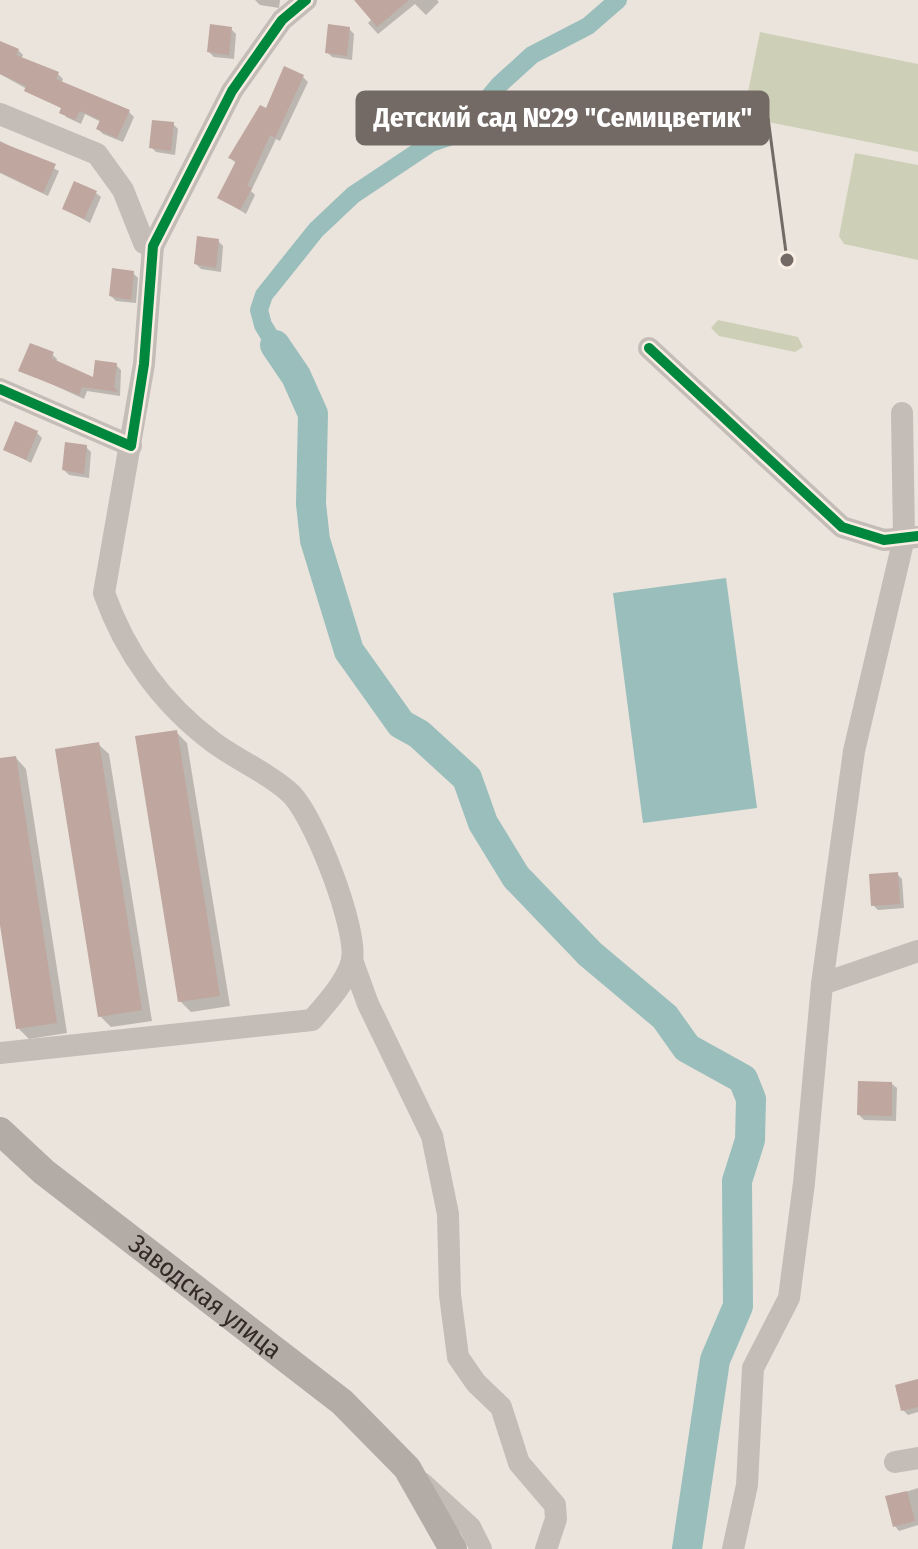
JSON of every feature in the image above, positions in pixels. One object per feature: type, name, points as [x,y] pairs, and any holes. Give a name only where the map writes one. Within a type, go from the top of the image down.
[{"type":"main road","name":"Заводская улица","points":[[0,1131],[44,1172],[342,1402],[407,1468],[453,1549]]},
{"type":"street","points":[[306,0],[282,20],[232,91],[153,246],[144,364],[104,593],[116,628],[170,706],[213,741],[290,792],[306,812],[350,927],[352,960],[368,1004],[432,1136],[448,1214],[450,1295],[458,1357],[476,1383],[501,1407],[519,1463],[555,1505],[556,1519],[546,1549]]},
{"type":"street","points":[[0,114],[97,154],[123,190],[144,243],[153,246]]},
{"type":"street","points":[[649,348],[842,527],[884,540],[911,537]]},
{"type":"street","points":[[0,389],[131,446]]},
{"type":"street","points":[[733,1549],[747,1485],[753,1368],[789,1298],[804,1183],[822,984],[854,751],[911,537],[902,413]]},
{"type":"street","points":[[822,984],[918,951]]},
{"type":"street","points":[[0,1053],[312,1020],[352,960]]},
{"type":"street","points":[[895,1462],[918,1458]]},
{"type":"street","points":[[407,1468],[470,1527],[481,1549]]},
{"type":"green space","points":[[760,32],[918,64],[918,152],[743,117]]},
{"type":"green space","points":[[855,153],[918,165],[918,260],[844,244],[839,236]]},
{"type":"green space","points":[[718,320],[798,337],[803,347],[795,352],[719,336],[711,328]]},
{"type":"water","points":[[726,578],[757,808],[643,823],[613,593]]},
{"type":"building","points":[[354,0],[409,0],[377,27]]},
{"type":"building","points":[[210,24],[232,27],[229,55],[207,52]]},
{"type":"building","points":[[328,24],[350,27],[347,56],[325,53]]},
{"type":"building","points":[[0,41],[19,49],[16,55],[59,72],[56,79],[130,110],[117,138],[96,129],[100,120],[80,111],[75,120],[59,113],[61,108],[24,91],[26,86],[0,74]]},
{"type":"building","points":[[284,66],[304,75],[275,138],[270,135],[247,186],[252,188],[240,210],[217,198],[236,161],[228,158],[260,105],[266,108]]},
{"type":"building","points":[[152,120],[174,122],[171,151],[149,148]]},
{"type":"building","points":[[0,142],[56,164],[43,193],[0,172]]},
{"type":"building","points":[[74,181],[97,191],[84,219],[62,209]]},
{"type":"building","points":[[197,236],[219,239],[216,268],[194,264]]},
{"type":"building","points":[[112,268],[134,271],[131,300],[109,296]]},
{"type":"building","points":[[30,343],[54,352],[51,358],[93,377],[95,360],[117,363],[114,387],[118,392],[82,387],[79,395],[18,371]]},
{"type":"building","points":[[15,421],[38,431],[26,460],[3,450]]},
{"type":"building","points":[[65,442],[87,445],[84,474],[62,470]]},
{"type":"building","points":[[177,730],[220,996],[178,1002],[135,736]]},
{"type":"building","points":[[99,742],[142,1010],[98,1017],[55,749]]},
{"type":"building","points":[[16,756],[57,1023],[16,1029],[0,925],[0,758]]},
{"type":"building","points":[[898,872],[900,904],[871,906],[869,874]]},
{"type":"building","points":[[858,1081],[892,1082],[892,1116],[857,1115]]},
{"type":"building","points":[[918,1379],[918,1407],[901,1411],[895,1385]]},
{"type":"building","points":[[907,1491],[915,1521],[893,1527],[885,1496]]},
{"type":"waterway","points":[[275,345],[263,325],[259,310],[264,295],[316,230],[353,195],[431,143],[458,134],[499,85],[532,55],[588,26],[618,0]]},
{"type":"waterway","points":[[275,345],[296,376],[313,414],[311,504],[315,540],[349,651],[401,724],[419,734],[467,778],[483,823],[516,877],[590,954],[665,1017],[687,1048],[743,1079],[751,1099],[750,1140],[737,1181],[738,1306],[715,1360],[687,1549]]},
{"type":"cycle path","points":[[0,389],[131,446],[144,364],[153,246],[232,91],[282,20],[306,0]]},
{"type":"cycle path","points":[[649,348],[842,527],[884,540],[918,536]]},
{"type":"place","name":"Детский сад №29 \"Семицветик\"","points":[[787,260]]}]
